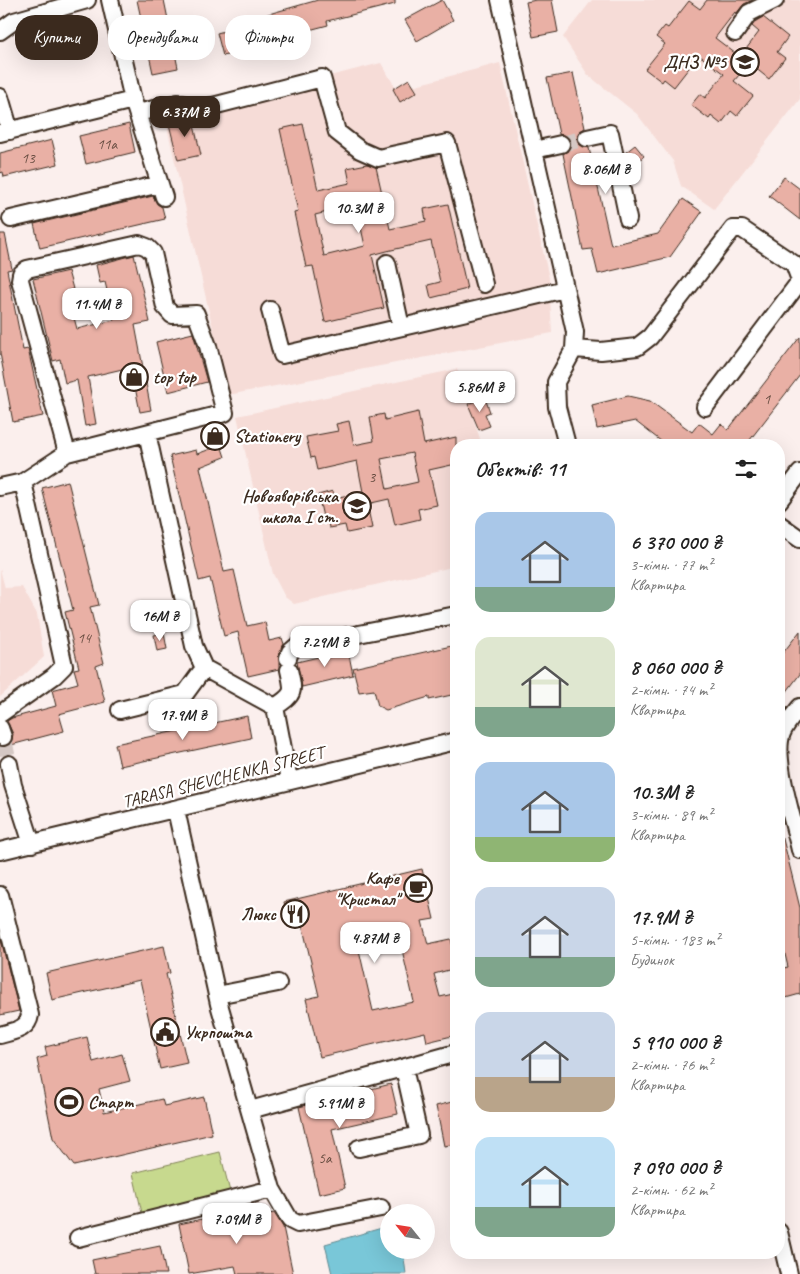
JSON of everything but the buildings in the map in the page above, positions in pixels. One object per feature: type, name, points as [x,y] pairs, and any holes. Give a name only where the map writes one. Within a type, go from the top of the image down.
[{"type":"street","points":[[0,31],[14,20],[87,0]]},
{"type":"street","points":[[11,219],[162,191],[136,106],[110,0]]},
{"type":"street","points":[[500,0],[575,332],[574,349],[556,382],[557,407],[562,439]]},
{"type":"street","points":[[735,33],[749,13],[760,10],[775,0]]},
{"type":"street","points":[[0,97],[5,132],[136,106],[178,103],[201,109],[322,78],[337,132],[360,150],[378,158],[447,143],[484,284]]},
{"type":"street","points":[[587,138],[610,133],[628,219]]},
{"type":"street","points":[[534,150],[561,144]]},
{"type":"street","points":[[574,349],[601,351],[637,347],[650,337],[733,228],[742,229],[794,264],[800,280],[705,407]]},
{"type":"street","points":[[0,487],[23,482],[67,453],[225,413],[208,346],[196,314],[172,315],[165,308],[153,253],[147,247],[138,244],[26,269],[21,274],[20,280],[67,453]]},
{"type":"street","points":[[387,263],[401,327]]},
{"type":"street","points":[[270,310],[282,355],[565,289]]},
{"type":"street","points":[[147,433],[194,646],[204,668],[275,707]]},
{"type":"street","points":[[785,493],[800,473]]},
{"type":"street","points":[[0,714],[54,676],[64,666],[23,482]]},
{"type":"street","points":[[785,528],[800,539]]},
{"type":"street","points":[[275,707],[290,697],[293,689],[289,664],[290,652],[297,646],[450,616]]},
{"type":"street","points":[[120,710],[185,694],[204,668]]},
{"type":"street","points":[[275,707],[289,780]]},
{"type":"street","points":[[785,730],[799,710]]},
{"type":"street","name":"TARASA SHEVCHENKA STREET","points":[[0,852],[176,810],[289,780],[450,743]]},
{"type":"street","points":[[9,764],[6,786],[32,844]]},
{"type":"street","points":[[785,809],[800,850]]},
{"type":"street","points":[[176,810],[217,995],[272,1189],[290,1220],[298,1224],[380,1208]]},
{"type":"street","points":[[0,895],[30,1015],[29,1022],[24,1028],[0,1035]]},
{"type":"street","points":[[217,995],[278,983]]},
{"type":"street","points":[[250,1110],[450,1055]]},
{"type":"street","points":[[359,1148],[419,1135],[404,1068]]},
{"type":"street","points":[[78,1238],[272,1189]]},
{"type":"street","points":[[785,1257],[789,1274]]},
{"type":"shaded area","points":[[592,0],[800,0],[800,99],[714,209],[681,186],[673,161],[637,114],[588,75],[563,37]]},
{"type":"shaded area","points":[[381,63],[397,90],[500,63],[549,278],[552,333],[228,395],[165,118]]},
{"type":"shaded area","name":"Новояворівська школа І ст.","points":[[457,369],[480,439],[450,439],[450,567],[294,604],[285,597],[273,574],[237,416]]},
{"type":"shaded area","points":[[0,569],[5,588],[22,587],[37,614],[44,657],[0,697]]},
{"type":"green space","points":[[220,1152],[230,1192],[142,1213],[133,1173]]},
{"type":"water","points":[[380,1229],[380,1259],[404,1259],[406,1274],[332,1274],[325,1244]]},
{"type":"tunnel","points":[[561,144],[587,138]]},
{"type":"tunnel","points":[[4,739],[9,764]]},
{"type":"place","name":"ДНЗ №5","points":[[745,62]]},
{"type":"place","name":"top top","points":[[134,377]]},
{"type":"place","name":"Stationery","points":[[215,436]]},
{"type":"place","name":"Новояворівська школа І ст.","points":[[357,506]]},
{"type":"place","name":"Кафе \"Кристал\"","points":[[418,888]]},
{"type":"place","name":"Люкс","points":[[295,914]]},
{"type":"place","name":"Укрпошта","points":[[165,1032]]},
{"type":"place","name":"Старт","points":[[69,1102]]}]
